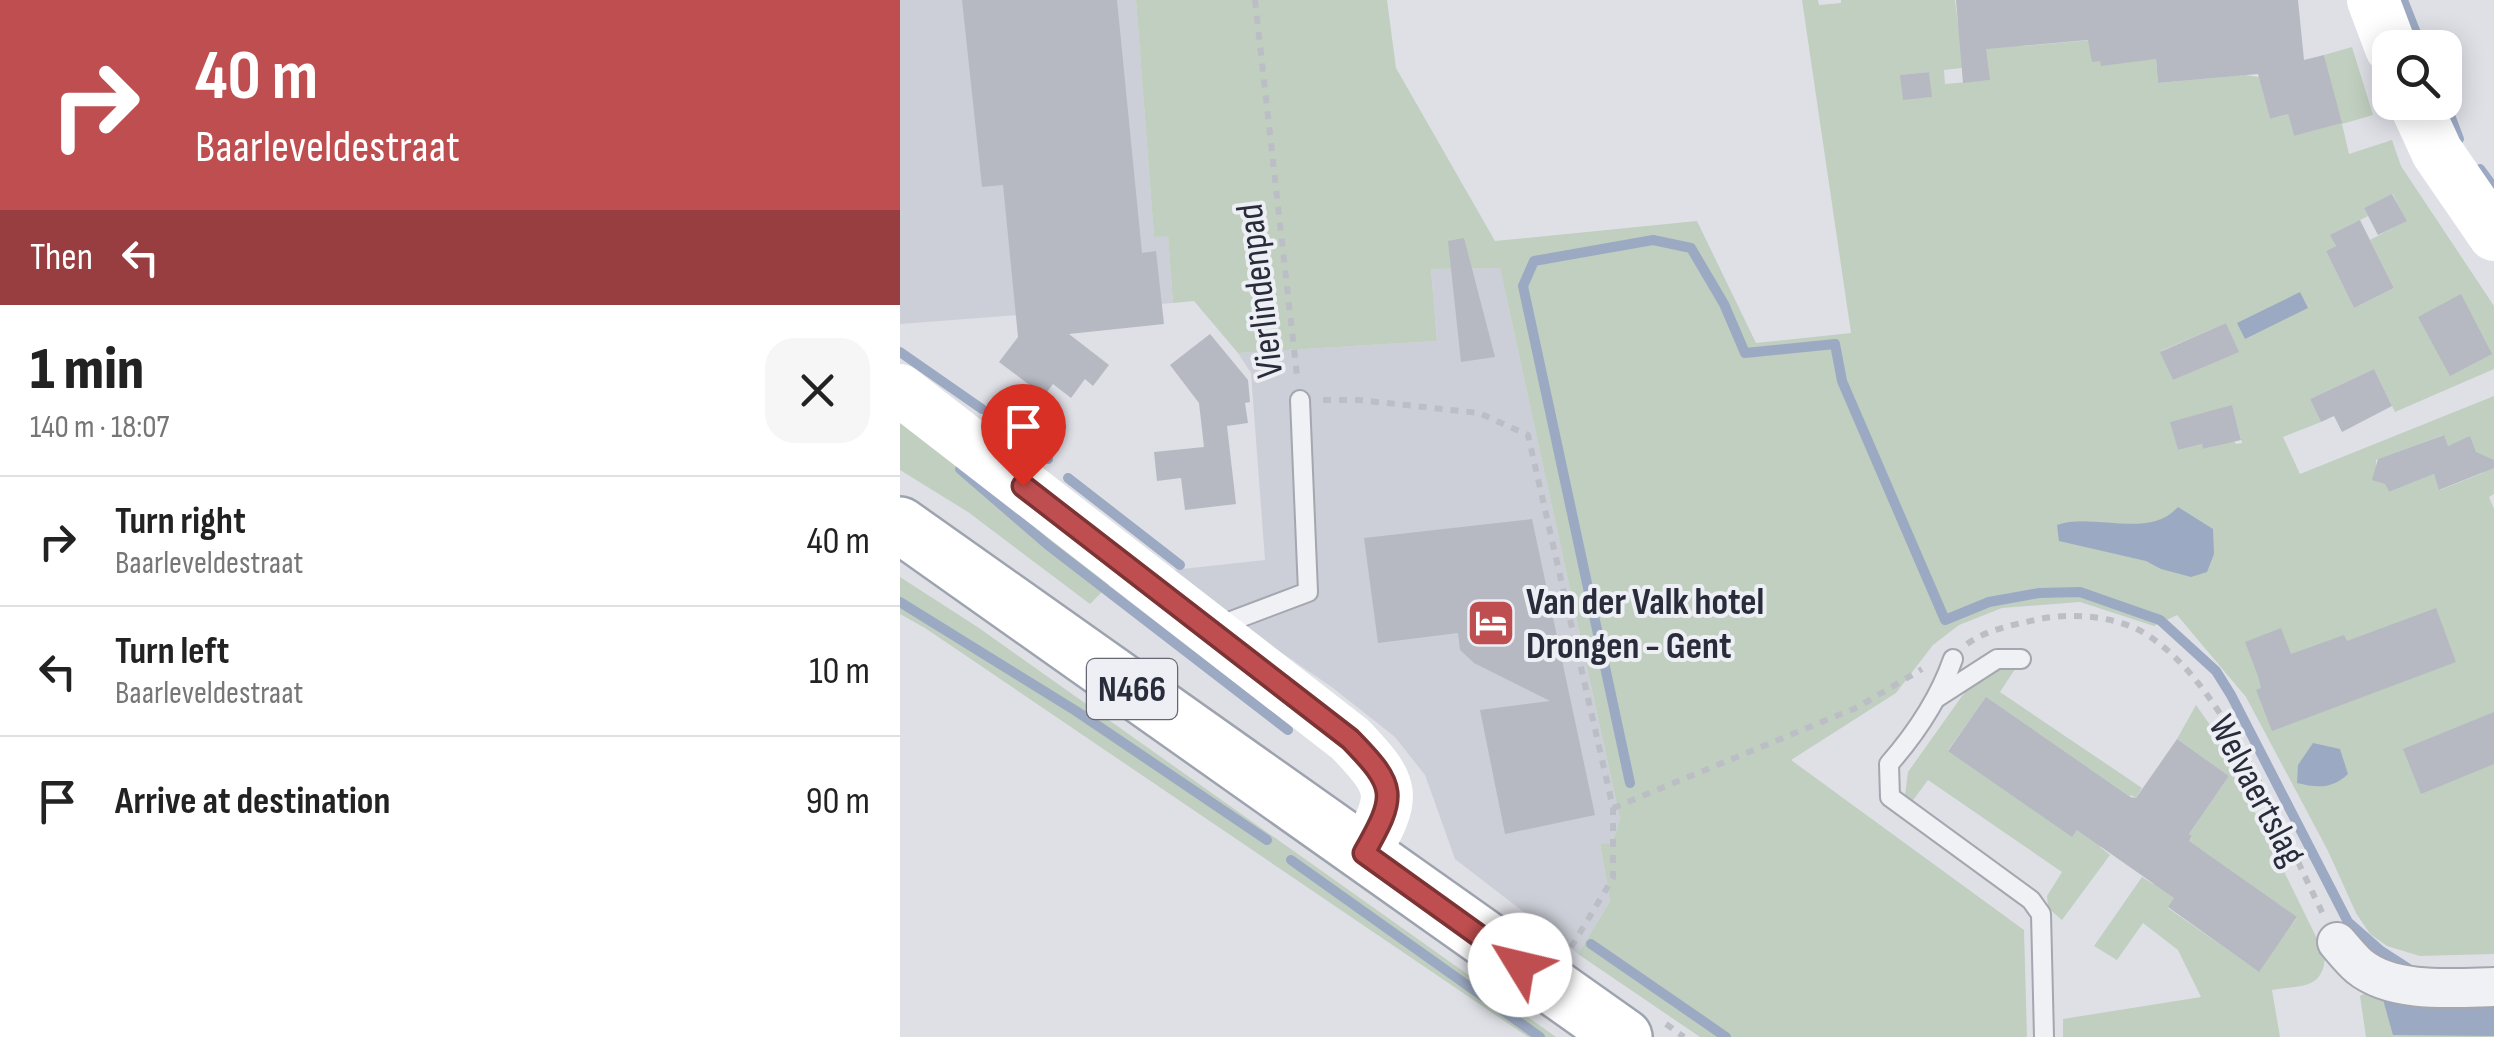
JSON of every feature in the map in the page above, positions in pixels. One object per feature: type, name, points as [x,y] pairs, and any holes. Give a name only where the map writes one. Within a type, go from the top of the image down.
[{"type":"main road","name":"N466","points":[[900,524],[1619,1036]]},
{"type":"street","points":[[2372,0],[2384,30]]},
{"type":"street","points":[[2422,120],[2437,152],[2494,235]]},
{"type":"street","points":[[900,390],[1350,739],[1379,769],[1389,791],[1384,818],[1364,853]]},
{"type":"street","points":[[2337,942],[2362,968],[2404,984],[2494,986]]},
{"type":"lane","points":[[1208,629],[1308,592],[1300,400]]},
{"type":"lane","points":[[1956,653],[1918,732],[1890,764],[1890,797],[2031,900],[2041,914],[2044,1037]]},
{"type":"lane","points":[[1936,699],[1997,659],[2021,659]]},
{"type":"path","name":"Vierlindenpad","points":[[1256,0],[1300,400],[1359,400],[1479,413],[1528,435],[1613,808],[1614,878],[1566,955]]},
{"type":"path","name":"Welvaertslag","points":[[1956,653],[1975,638],[2011,625],[2070,615],[2120,624],[2156,640],[2224,717],[2337,942]]},
{"type":"path","points":[[1613,808],[1858,708],[1925,668]]},
{"type":"shaded area","points":[[900,0],[1136,0],[1154,237],[1168,235],[1173,303],[900,324]]},
{"type":"shaded area","points":[[1500,268],[1620,819],[1612,843],[1600,845],[1610,901],[1578,954],[1455,859],[1425,775],[1395,737],[1333,688],[1163,571],[1265,560],[1251,373],[1238,353],[1437,341],[1431,269]]},
{"type":"green space","points":[[1136,0],[1387,0],[1396,68],[1495,241],[1697,221],[1756,343],[1851,333],[1802,0],[1818,0],[1819,5],[1841,0],[1955,0],[1958,24],[2023,46],[2103,39],[2155,49],[2158,83],[2259,77],[2270,119],[2288,114],[2294,136],[2341,123],[2324,55],[2352,47],[2372,115],[2342,124],[2349,154],[2392,140],[2401,166],[2494,306],[2494,369],[2395,412],[2374,369],[2310,399],[2321,422],[2283,437],[2300,474],[2494,396],[2494,494],[2489,497],[2494,509],[2494,954],[2420,956],[2387,946],[2370,934],[2246,697],[2177,615],[2154,626],[2080,602],[2002,608],[1959,625],[1933,645],[1896,693],[1791,760],[2024,930],[2027,1037],[1700,1037],[1578,954],[1610,901],[1600,844],[1612,843],[1620,819],[1500,268],[1431,269],[1437,341],[1238,353],[1194,301],[1173,303],[1168,236],[1154,237]],"holes":[[[1987,65],[1989,80],[1945,84],[1944,70]],[[1929,72],[1931,97],[1903,99],[1901,75]],[[2393,194],[2406,221],[2370,240],[2394,288],[2354,308],[2326,251],[2336,246],[2331,235],[2368,216],[2364,208]],[[2226,323],[2238,351],[2173,380],[2161,351]],[[2232,406],[2242,443],[2234,441],[2204,449],[2202,444],[2178,450],[2171,422]],[[2443,435],[2448,446],[2470,437],[2483,473],[2440,490],[2434,474],[2389,492],[2384,481],[2377,481],[2376,460]]]},
{"type":"green space","points":[[900,410],[1113,581],[1090,604],[968,512],[900,470]]},
{"type":"green space","points":[[900,577],[979,628],[1556,1037],[1528,1037],[900,614]]},
{"type":"green space","points":[[2001,668],[2015,669],[2000,692],[2142,788],[2136,798],[2131,795],[2126,803],[1986,698],[1948,750],[2072,836],[2084,821],[2104,841],[2100,847],[2110,855],[2062,920],[2048,908],[2047,896],[2062,872],[1928,780],[1911,803],[1905,795],[1908,772],[1962,696],[1978,679]]},
{"type":"green space","points":[[2196,705],[2217,735],[2325,955],[2324,966],[2309,984],[2272,990],[2280,1037],[2063,1037],[2063,1019],[2201,997],[2178,950],[2143,923],[2117,960],[2094,946],[2142,877],[2153,884],[2156,879],[2179,891],[2168,908],[2258,971],[2297,918],[2207,854],[2186,845],[2192,837],[2189,834],[2229,776],[2177,739]]},
{"type":"green space","points":[[2367,992],[2494,1002],[2494,1037],[2366,1037],[2360,996]]},
{"type":"water","points":[[2300,292],[2308,308],[2245,339],[2237,323]]},
{"type":"water","points":[[2178,507],[2213,529],[2214,554],[2207,572],[2191,577],[2146,561],[2059,541],[2057,525],[2087,521],[2152,522]]},
{"type":"water","points":[[2313,743],[2340,749],[2348,774],[2324,786],[2297,783],[2298,765]]},
{"type":"water","points":[[2382,996],[2494,1002],[2494,1036],[2393,1035]]},
{"type":"building","points":[[962,0],[1117,0],[1142,253],[1156,251],[1164,324],[1069,334],[1109,365],[1093,386],[1085,379],[1071,398],[1053,384],[1044,396],[999,362],[1018,337],[1003,185],[982,187]]},
{"type":"building","points":[[1956,0],[2298,0],[2304,60],[2324,55],[2342,123],[2294,136],[2288,114],[2270,119],[2258,74],[2158,83],[2156,59],[2101,66],[2100,61],[2092,62],[2088,40],[1986,49],[1990,80],[1963,83]]},
{"type":"building","points":[[1929,72],[1932,97],[1903,100],[1900,75]]},
{"type":"building","points":[[2392,194],[2407,221],[2378,235],[2364,208]]},
{"type":"building","points":[[2360,220],[2394,288],[2354,308],[2326,251],[2336,246],[2330,235]]},
{"type":"building","points":[[1464,238],[1495,357],[1461,362],[1448,241]]},
{"type":"building","points":[[2461,294],[2492,354],[2450,376],[2418,317]]},
{"type":"building","points":[[2226,323],[2239,352],[2173,380],[2160,352]]},
{"type":"building","points":[[1210,334],[1248,380],[1248,423],[1227,426],[1236,504],[1185,510],[1181,478],[1157,481],[1154,452],[1204,447],[1199,403],[1170,365]]},
{"type":"building","points":[[2374,369],[2392,406],[2342,432],[2334,416],[2321,422],[2310,399]]},
{"type":"building","points":[[2232,405],[2241,440],[2178,450],[2170,422]]},
{"type":"building","points":[[2444,435],[2448,446],[2470,436],[2476,452],[2494,460],[2494,468],[2439,490],[2434,474],[2389,492],[2385,484],[2372,480],[2378,459]]},
{"type":"building","points":[[1532,519],[1595,815],[1505,834],[1480,710],[1550,701],[1474,663],[1460,650],[1458,633],[1378,643],[1364,538]]},
{"type":"building","points":[[2436,608],[2456,662],[2272,731],[2256,690],[2261,688],[2245,642],[2281,628],[2291,654],[2344,635],[2347,641]]},
{"type":"building","points":[[1986,697],[2130,797],[2136,798],[2177,739],[2229,776],[2189,834],[2189,841],[2297,917],[2259,972],[2168,907],[2174,898],[2077,830],[2072,837],[1948,751]]},
{"type":"building","points":[[2494,712],[2494,764],[2421,794],[2403,749]]},
{"type":"waterway","points":[[2403,0],[2415,30]]},
{"type":"waterway","points":[[2452,120],[2459,139]]},
{"type":"waterway","points":[[2480,169],[2494,188]]},
{"type":"waterway","points":[[1630,783],[1523,286],[1534,261],[1653,240],[1691,248],[1724,304],[1745,353],[1835,344],[1842,381],[1945,620],[1989,602],[2039,593],[2080,592],[2160,620],[2216,671],[2348,922],[2409,969]]},
{"type":"waterway","points":[[900,352],[982,409]]},
{"type":"waterway","points":[[1007,430],[1048,459]]},
{"type":"waterway","points":[[960,469],[1048,545],[1288,730]]},
{"type":"waterway","points":[[1068,478],[1180,565]]},
{"type":"waterway","points":[[900,602],[1076,711],[1267,840]]},
{"type":"waterway","points":[[1291,860],[1540,1037]]},
{"type":"waterway","points":[[1591,944],[1726,1037]]},
{"type":"place","name":"Van der Valk hotel Drongen - Gent","points":[[1491,623]]},
{"type":"route","points":[[1023,486],[1350,739],[1379,769],[1389,791],[1384,818],[1364,853],[1520,965]]}]
